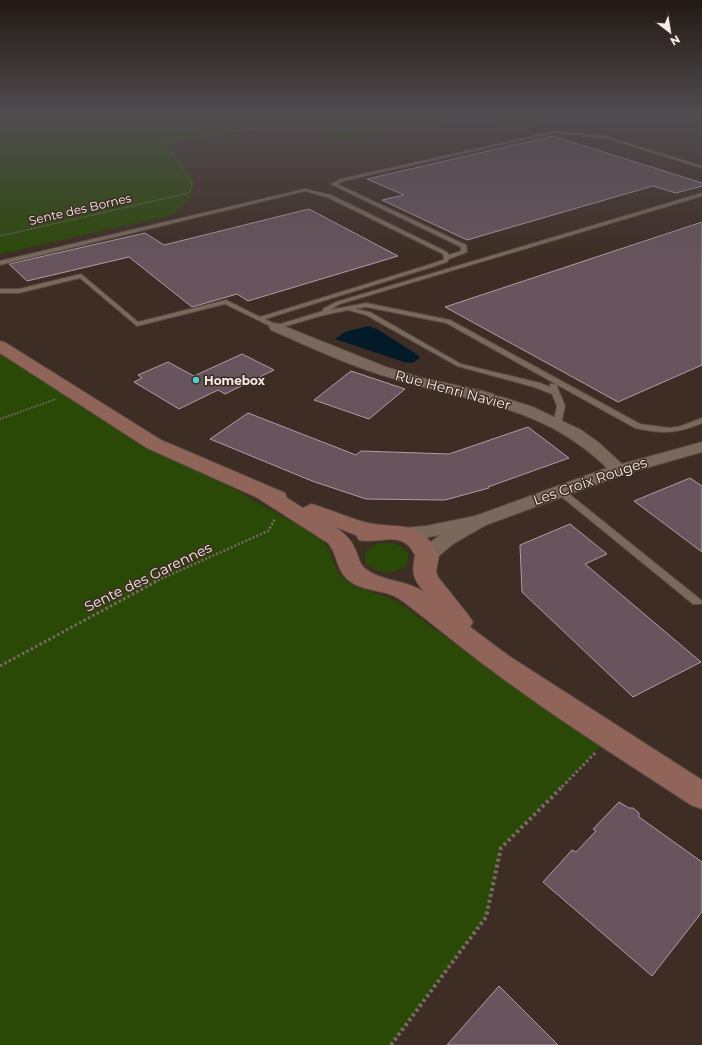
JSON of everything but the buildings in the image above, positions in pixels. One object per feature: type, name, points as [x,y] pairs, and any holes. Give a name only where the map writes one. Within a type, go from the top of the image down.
[{"type":"street","name":"Rue Henri Navier","points":[[276,328],[325,350],[374,368],[418,382],[464,391],[518,408],[557,425],[587,441],[619,470]]},
{"type":"street","points":[[0,346],[154,444],[264,493],[354,527],[390,533],[420,543],[426,562],[425,576],[432,588],[465,628],[500,663]]},
{"type":"street","name":"Les Croix Rouges","points":[[390,533],[426,532],[479,520],[619,470],[702,447]]},
{"type":"street","points":[[264,493],[340,542],[348,555],[350,568],[358,575],[368,581],[382,584],[408,594],[500,663],[610,737],[702,796]]},
{"type":"street","name":"Les Croix Rouges","points":[[426,562],[446,540],[479,520]]},
{"type":"street","points":[[348,555],[351,547],[358,540],[368,535],[390,533]]},
{"type":"street","points":[[382,584],[395,584],[408,581],[418,576],[426,562]]},
{"type":"lane","points":[[259,319],[430,266],[464,252],[464,246],[334,184],[341,180],[417,163]]},
{"type":"lane","points":[[688,163],[702,167]]},
{"type":"lane","points":[[0,263],[305,190],[329,196],[445,253],[447,258]]},
{"type":"lane","points":[[319,314],[338,303],[702,194]]},
{"type":"lane","points":[[0,291],[19,291],[81,276],[137,324],[226,302],[276,328],[319,314],[366,305],[448,321],[638,426],[665,432],[682,430],[702,420]]},
{"type":"lane","points":[[345,309],[368,313],[458,365],[537,385],[555,392]]},
{"type":"lane","points":[[549,377],[561,406],[557,425]]},
{"type":"lane","points":[[560,491],[697,602]]},
{"type":"path","name":"Sente des Bornes","points":[[0,236],[187,194],[191,190],[192,185],[186,172],[178,163]]},
{"type":"path","points":[[0,419],[72,393]]},
{"type":"path","name":"Sente des Garennes","points":[[0,666],[140,589],[268,530],[275,519],[264,508],[264,493]]},
{"type":"path","points":[[392,1045],[486,917],[501,848],[610,737]]},
{"type":"green space","points":[[0,163],[183,163],[195,182],[190,198],[173,215],[0,254]]},
{"type":"green space","points":[[0,347],[154,444],[319,537],[328,547],[337,571],[345,580],[356,587],[390,598],[404,606],[479,662],[610,737],[501,848],[486,917],[391,1045],[0,1045]]},
{"type":"green space","points":[[375,544],[395,544],[405,550],[409,557],[405,567],[400,570],[384,572],[374,569],[365,562],[365,552]]},
{"type":"water","points":[[368,326],[377,329],[418,355],[420,358],[412,363],[404,362],[335,339],[345,332]]},
{"type":"place","name":"Homebox","points":[[196,380]]}]
